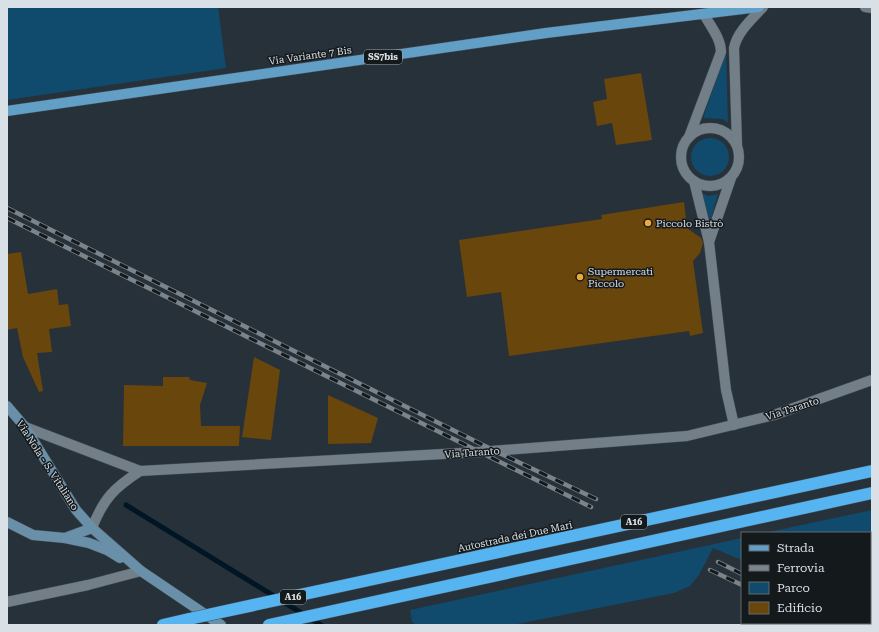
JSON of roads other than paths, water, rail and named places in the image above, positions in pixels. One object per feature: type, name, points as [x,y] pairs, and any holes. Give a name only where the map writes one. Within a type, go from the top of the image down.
[{"type":"highway","name":"Autostrada dei Due Mari","points":[[163,625],[872,470]]},
{"type":"highway","name":"A16","points":[[269,625],[872,493]]},
{"type":"main road","name":"Via Variante 7 Bis","points":[[7,111],[546,33],[759,7]]},
{"type":"main road","name":"Via Nola - S. Vitaliano","points":[[7,406],[25,427],[76,510],[92,528],[141,571],[221,625]]},
{"type":"main road","points":[[7,522],[33,535],[64,538],[89,543],[107,550],[141,571]]},
{"type":"main road","points":[[64,538],[92,528]]},
{"type":"street","points":[[737,145],[734,48],[740,34],[763,7]]},
{"type":"street","points":[[865,7],[872,8]]},
{"type":"street","points":[[704,14],[718,39],[721,46],[721,52],[689,137],[683,146],[681,155],[682,165],[687,174],[694,181],[703,185],[713,186],[723,183],[731,178]]},
{"type":"street","points":[[689,137],[697,131],[706,128],[717,128],[725,131],[732,137],[740,154],[739,163],[731,178],[709,242]]},
{"type":"street","points":[[694,181],[709,242],[726,390],[734,424]]},
{"type":"street","name":"Via Taranto","points":[[92,528],[99,511],[108,496],[124,482],[140,472],[479,452],[687,436],[774,415],[872,380]]},
{"type":"street","points":[[25,427],[140,472]]},
{"type":"street","points":[[7,602],[88,585],[141,571]]},
{"type":"waterway","points":[[126,505],[321,625]]},
{"type":"railway","points":[[7,208],[495,451],[596,499]]},
{"type":"railway","points":[[7,218],[591,507]]},
{"type":"railway","points":[[718,562],[741,574]]},
{"type":"railway","points":[[710,570],[741,585]]},
{"type":"place","name":"Piccolo Bistrò","points":[[648,223]]},
{"type":"place","name":"Supermercati Piccolo","points":[[580,277]]}]
